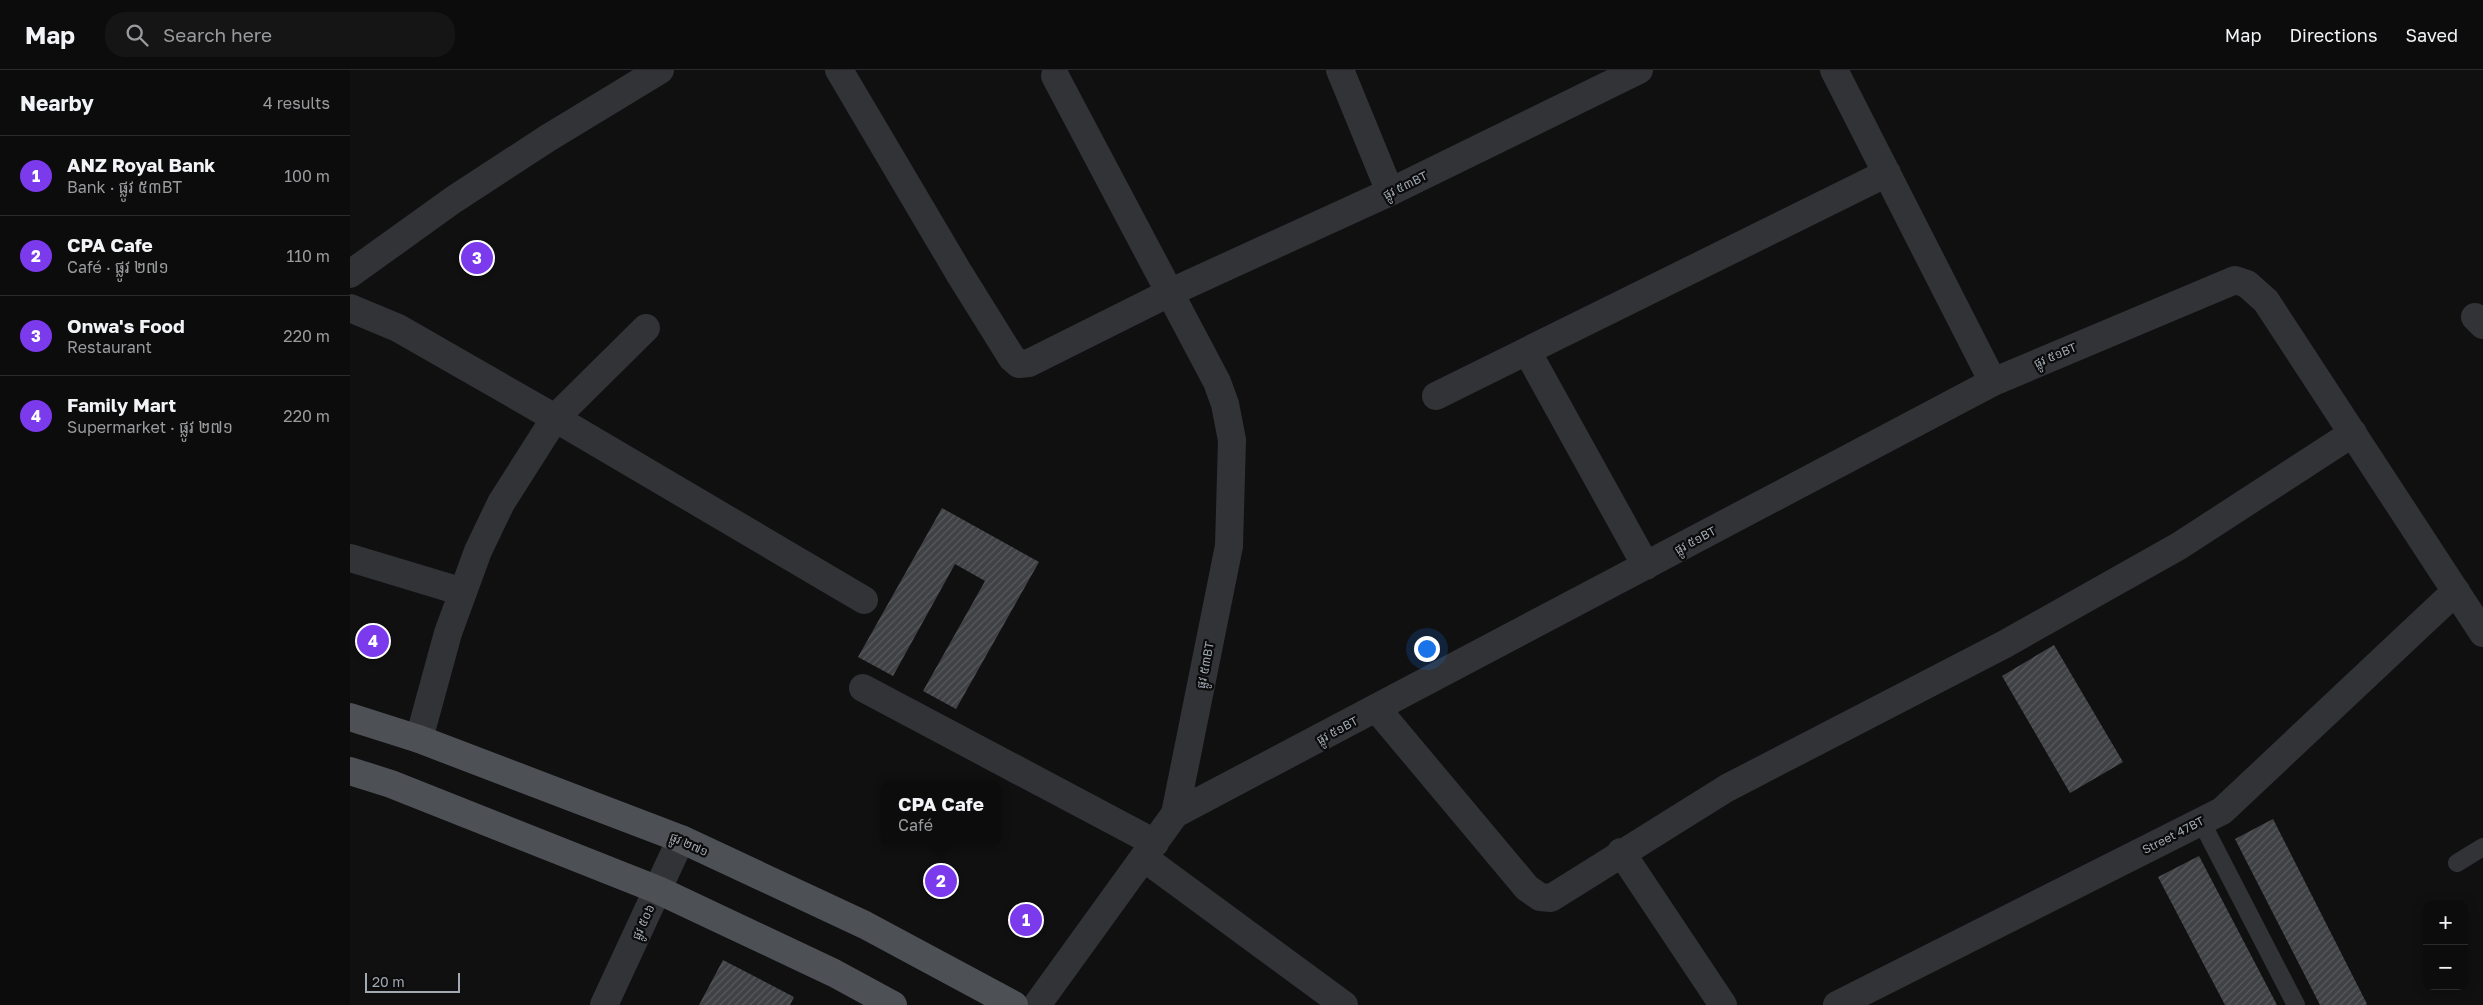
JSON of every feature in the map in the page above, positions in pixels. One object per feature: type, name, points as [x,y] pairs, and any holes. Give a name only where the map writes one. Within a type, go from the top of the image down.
[{"type":"main road","name":"ផ្លូវ ២៧១","points":[[350,717],[419,739],[681,840],[865,925],[1014,1005]]},
{"type":"main road","points":[[350,771],[391,784],[658,890],[834,973],[894,1005]]},
{"type":"street","points":[[350,274],[468,190],[660,70]]},
{"type":"street","name":"ផ្លូវ ៥៣BT","points":[[839,70],[959,273],[1012,358],[1019,364],[1029,363],[1169,293],[1390,192],[1634,71]]},
{"type":"street","points":[[1340,70],[1390,192]]},
{"type":"street","points":[[1834,70],[1994,382]]},
{"type":"street","points":[[1055,76],[1169,293]]},
{"type":"street","points":[[1436,396],[1887,173]]},
{"type":"street","name":"ផ្លូវ ៥១BT","points":[[1175,814],[1994,382],[2235,280],[2247,284],[2266,301],[2353,433]]},
{"type":"street","name":"ផ្លូវ ៥៣BT","points":[[1037,1005],[1175,814],[1229,546],[1232,440],[1225,404],[1217,382],[1169,293]]},
{"type":"street","points":[[350,308],[398,328],[864,600]]},
{"type":"street","points":[[419,739],[448,633],[478,550],[501,503],[555,418],[646,328]]},
{"type":"street","points":[[1527,351],[1646,566]]},
{"type":"street","points":[[1377,709],[1527,888],[1540,897],[1551,898],[1621,852],[1726,788],[2005,644],[2178,546],[2353,433],[2483,633]]},
{"type":"street","points":[[350,558],[463,592]]},
{"type":"street","name":"Street 47BT","points":[[1837,1005],[2222,811],[2456,591]]},
{"type":"street","points":[[863,688],[1149,850],[1344,1005]]},
{"type":"street","name":"ផ្លូវ ៥០៦","points":[[604,1005],[681,840]]},
{"type":"street","points":[[1621,852],[1723,1005]]},
{"type":"lane","points":[[2201,822],[2296,1005]]},
{"type":"lane","points":[[2457,863],[2483,847]]},
{"type":"building","points":[[942,508],[1039,562],[956,709],[923,691],[985,581],[955,564],[893,676],[858,657]]},
{"type":"building","points":[[2054,645],[2123,762],[2070,793],[2002,676]]},
{"type":"building","points":[[2273,819],[2366,1005],[2320,1005],[2235,839]]},
{"type":"building","points":[[2199,856],[2277,1005],[2225,1005],[2158,877]]},
{"type":"building","points":[[723,960],[794,997],[790,1005],[699,1005]]},
{"type":"place","name":"Onwa's Food","points":[[477,258]]},
{"type":"place","name":"Family Mart","points":[[373,641]]},
{"type":"place","name":"CPA Cafe","points":[[941,881]]},
{"type":"place","name":"ANZ Royal Bank","points":[[1026,920]]}]
